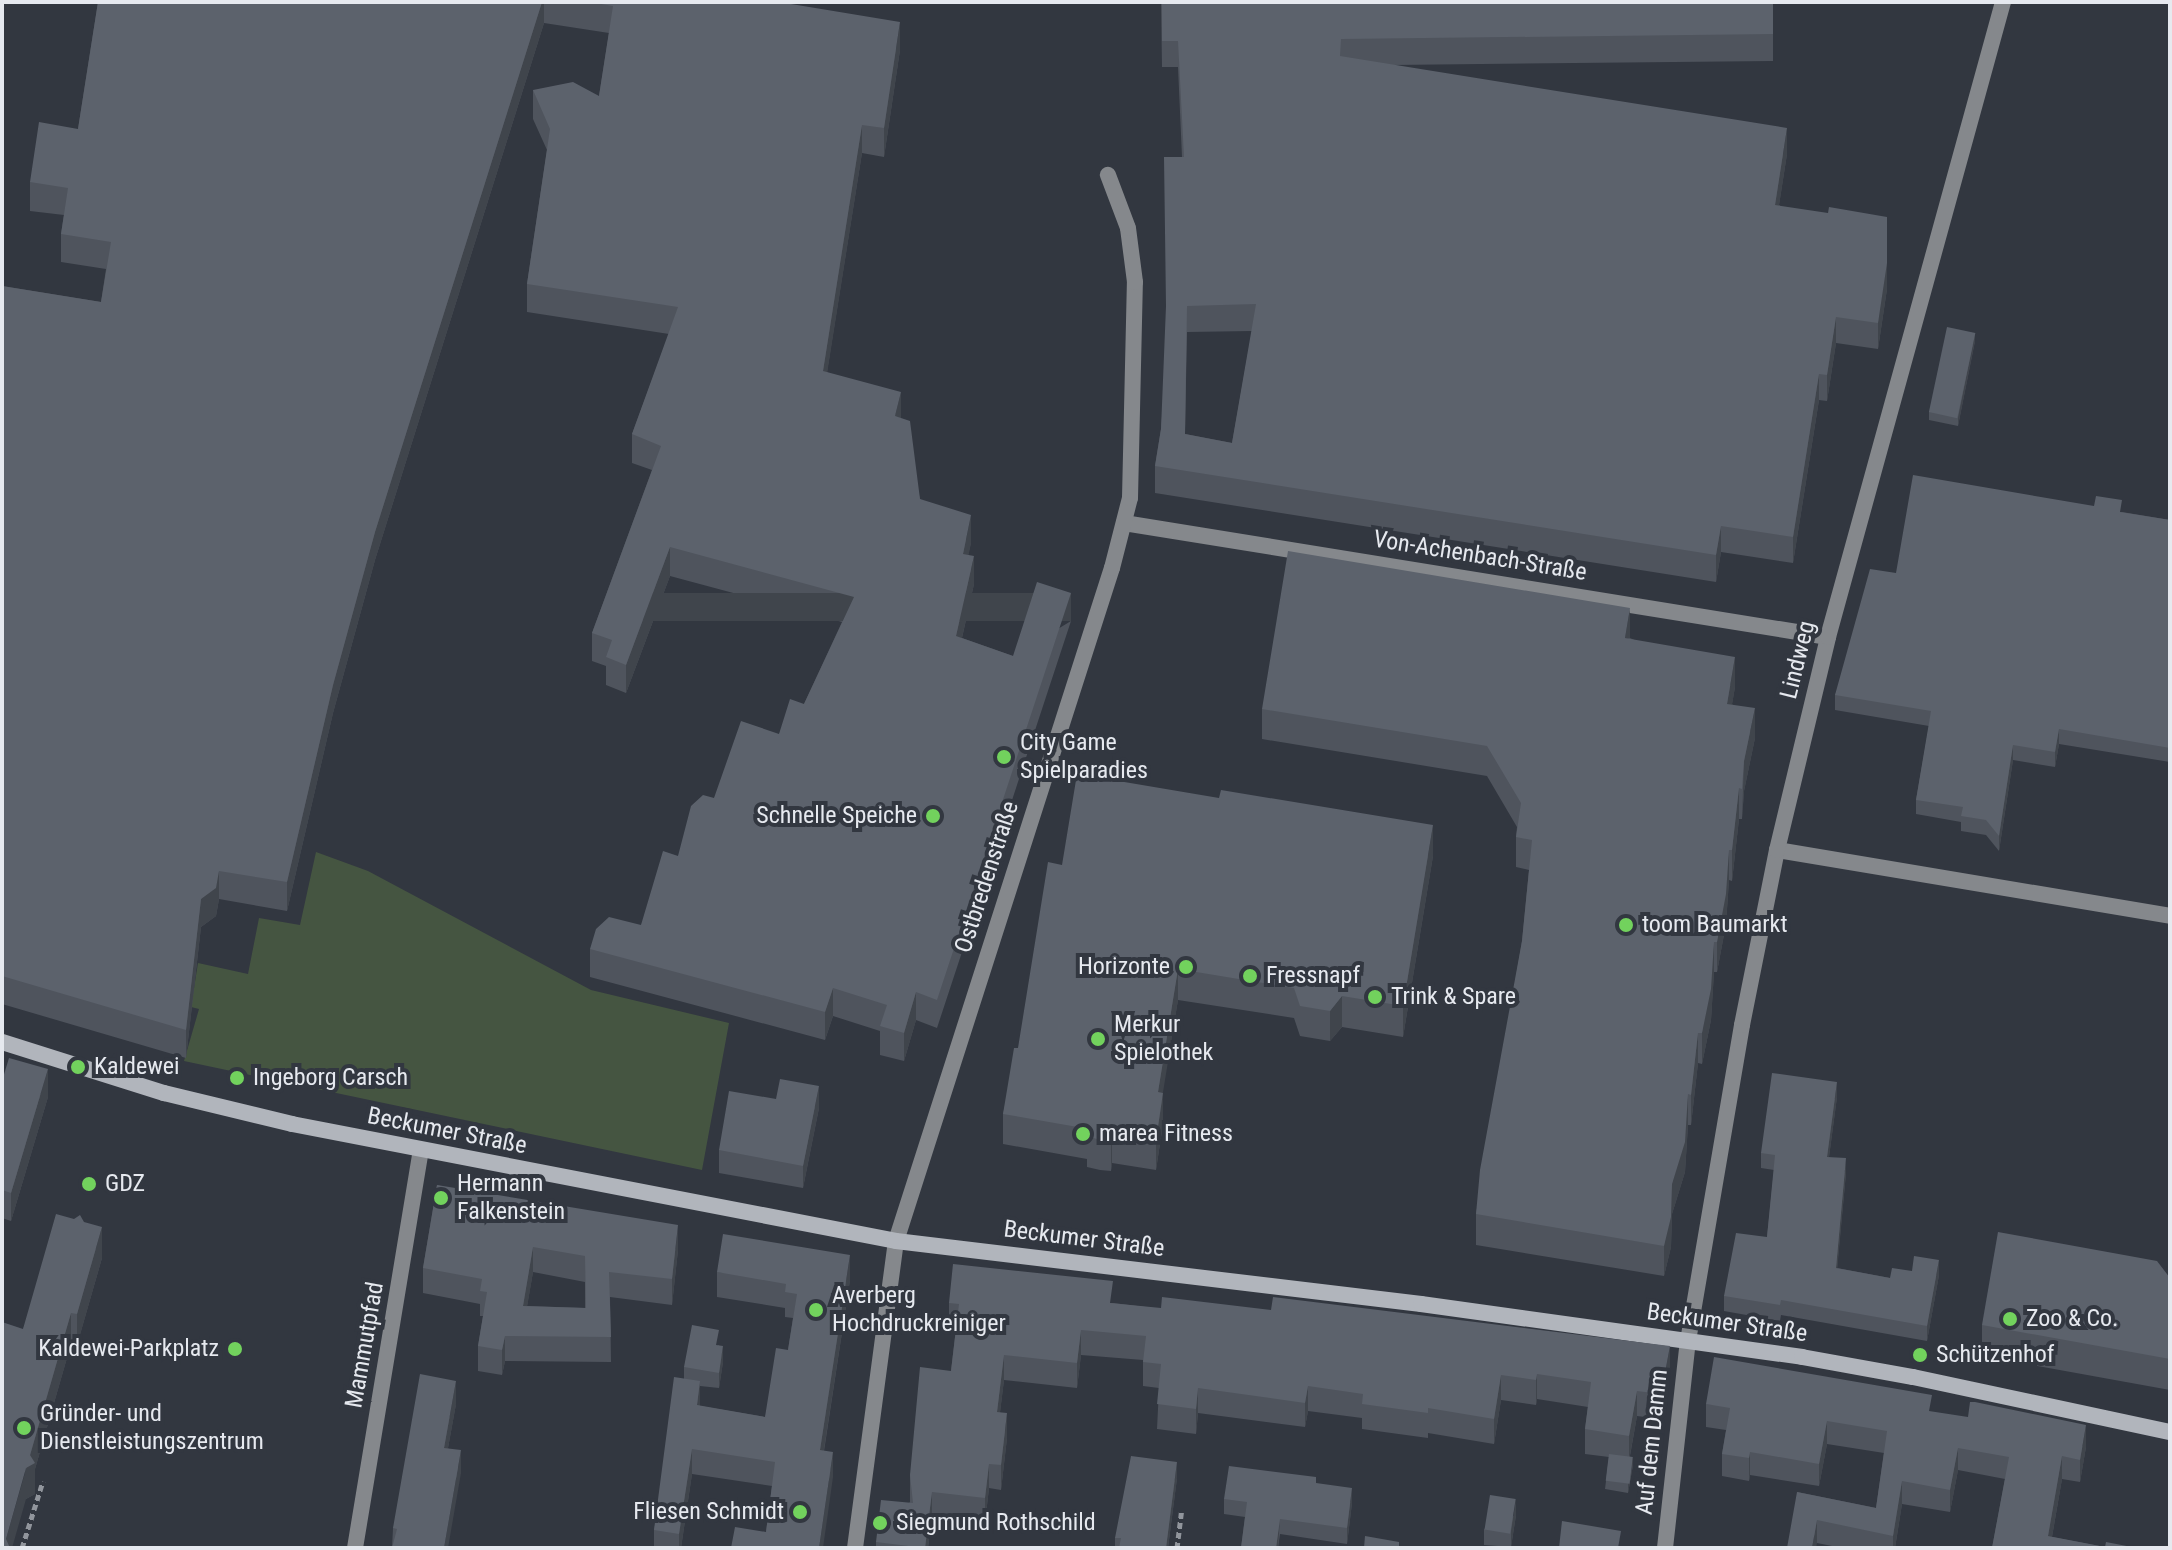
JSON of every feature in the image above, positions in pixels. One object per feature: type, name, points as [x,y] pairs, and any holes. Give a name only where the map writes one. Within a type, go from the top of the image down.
[{"type":"street","name":"Lindweg","points":[[1688,1341],[1742,1025],[1777,850],[1828,637],[2003,2]]},
{"type":"street","name":"Ostbredenstraße","points":[[855,1548],[896,1241],[1130,498],[1136,304],[1128,228],[1108,175]]},
{"type":"street","name":"Von-Achenbach-Straße","points":[[1124,523],[1828,637]]},
{"type":"street","points":[[1777,850],[2170,916]]},
{"type":"street","name":"Beckumer Straße","points":[[2,1042],[164,1093],[421,1151],[896,1241],[1405,1302],[1688,1341],[1913,1377],[2170,1432]]},
{"type":"street","name":"Mammutpfad","points":[[355,1548],[421,1151]]},
{"type":"street","name":"Auf dem Damm","points":[[1665,1548],[1688,1341]]},
{"type":"path","points":[[22,1548],[43,1481]]},
{"type":"path","points":[[1177,1548],[1182,1509]]},
{"type":"green space","points":[[316,852],[368,871],[591,990],[729,1023],[702,1170],[184,1061],[199,1009],[191,1007],[198,963],[248,974],[259,918],[300,925]]},
{"type":"building","points":[[98,2],[542,2],[375,532],[333,685],[287,882],[219,871],[216,888],[201,899],[186,1030],[2,976],[2,286],[101,302],[111,242],[61,234],[68,188],[30,182],[39,122],[78,129]]},
{"type":"building","points":[[589,2],[779,2],[900,22],[884,128],[862,125],[823,371],[901,392],[895,416],[910,421],[920,499],[971,515],[963,554],[974,556],[956,636],[1013,656],[1037,582],[1071,593],[937,1000],[916,992],[904,1033],[880,1026],[887,1005],[833,988],[825,1012],[590,949],[596,929],[609,917],[641,925],[663,851],[678,856],[691,806],[703,795],[714,798],[741,721],[779,734],[790,699],[804,704],[854,597],[670,547],[626,665],[606,657],[612,640],[592,633],[661,446],[632,434],[678,307],[527,284],[550,129],[533,90],[573,82],[599,96],[613,6]]},
{"type":"building","points":[[1162,2],[1773,2],[1773,34],[1341,39],[1340,56],[1787,128],[1775,205],[1828,213],[1829,207],[1887,217],[1887,263],[1878,323],[1836,317],[1827,375],[1819,374],[1793,537],[1721,526],[1716,555],[1155,466],[1161,429],[1166,306],[1164,157],[1184,157],[1178,41],[1162,41]],"holes":[[[1256,304],[1232,443],[1185,434],[1187,306]]]},
{"type":"building","points":[[1947,327],[1975,333],[1957,418],[1929,412]]},
{"type":"building","points":[[1913,475],[2094,506],[2096,496],[2122,500],[2120,512],[2170,520],[2170,748],[2059,729],[2055,752],[2013,745],[1999,836],[1986,820],[1961,816],[1963,807],[1916,800],[1931,711],[1835,695],[1870,569],[1896,573]]},
{"type":"building","name":"toom Baumarkt","points":[[1288,551],[1630,608],[1625,638],[1735,657],[1727,704],[1755,708],[1744,761],[1742,789],[1739,788],[1732,850],[1729,850],[1726,894],[1717,942],[1714,942],[1711,989],[1702,1033],[1698,1033],[1691,1095],[1688,1094],[1685,1142],[1672,1184],[1671,1217],[1664,1246],[1476,1214],[1480,1170],[1522,941],[1532,840],[1516,837],[1521,803],[1487,746],[1262,709]]},
{"type":"building","points":[[1077,774],[1219,798],[1221,790],[1433,825],[1403,1006],[1342,996],[1330,1011],[1300,1006],[1294,988],[1178,969],[1158,1092],[1163,1093],[1156,1140],[1112,1133],[1111,1141],[1100,1140],[1087,1136],[1089,1129],[1003,1114],[1014,1048],[1018,1048],[1048,862],[1062,865]]},
{"type":"building","points":[[9,1058],[48,1069],[11,1193],[2,1190],[2,1081]]},
{"type":"building","points":[[1772,1073],[1837,1082],[1827,1157],[1846,1158],[1836,1268],[1890,1278],[1892,1268],[1912,1271],[1914,1256],[1939,1260],[1927,1326],[1781,1300],[1780,1305],[1724,1296],[1736,1233],[1767,1237],[1775,1155],[1761,1153]]},
{"type":"building","points":[[780,1079],[819,1086],[803,1166],[719,1150],[729,1091],[776,1099]]},
{"type":"building","points":[[437,1185],[678,1225],[672,1279],[609,1272],[611,1337],[505,1336],[502,1350],[478,1346],[487,1292],[480,1291],[482,1279],[423,1268]],"holes":[[[533,1247],[585,1256],[586,1308],[523,1306]]]},
{"type":"building","name":"Gründer- und Dienstleistungszentrum","points":[[56,1214],[74,1219],[80,1215],[84,1222],[102,1227],[77,1314],[71,1313],[30,1455],[35,1463],[26,1468],[6,1539],[10,1548],[2,1548],[2,1322],[23,1329]]},
{"type":"building","points":[[1998,1232],[2157,1261],[2170,1278],[2170,1359],[1982,1325]]},
{"type":"building","points":[[723,1234],[850,1255],[820,1450],[833,1452],[819,1548],[731,1548],[735,1527],[766,1532],[775,1462],[692,1449],[679,1534],[654,1530],[674,1377],[700,1381],[697,1405],[765,1417],[776,1348],[788,1350],[797,1294],[785,1292],[786,1284],[717,1272]]},
{"type":"building","points":[[953,1264],[1113,1281],[1110,1303],[1161,1308],[1162,1297],[1271,1310],[1273,1297],[1670,1346],[1661,1394],[1637,1391],[1629,1436],[1585,1429],[1591,1382],[1537,1374],[1536,1380],[1501,1375],[1494,1419],[1428,1408],[1428,1413],[1362,1404],[1363,1394],[1308,1386],[1305,1403],[1198,1388],[1196,1409],[1157,1404],[1161,1364],[1143,1362],[1146,1336],[1081,1330],[1077,1363],[1004,1355],[997,1412],[1007,1413],[1001,1465],[989,1464],[985,1498],[932,1492],[925,1548],[876,1542],[881,1500],[913,1503],[910,1475],[920,1367],[951,1371],[959,1304],[949,1303]]},
{"type":"building","points":[[692,1325],[719,1330],[716,1345],[723,1346],[719,1373],[684,1367]]},
{"type":"building","points":[[1714,1357],[1932,1395],[1929,1411],[1968,1417],[1970,1402],[1975,1402],[2086,1425],[2080,1460],[2062,1456],[2048,1536],[2105,1547],[2106,1542],[2137,1548],[1992,1548],[2009,1457],[1958,1448],[1950,1490],[1902,1481],[1893,1536],[1817,1520],[1812,1548],[1787,1548],[1797,1492],[1876,1508],[1887,1431],[1827,1421],[1819,1464],[1750,1452],[1749,1458],[1722,1454],[1730,1408],[1706,1404]]},
{"type":"building","points":[[420,1374],[456,1381],[444,1448],[461,1450],[444,1548],[392,1548],[397,1529],[393,1528]]},
{"type":"building","points":[[1609,1454],[1633,1457],[1630,1484],[1606,1481]]},
{"type":"building","points":[[1131,1456],[1177,1462],[1166,1548],[1119,1548],[1121,1538],[1115,1538]]},
{"type":"building","points":[[1229,1466],[1316,1477],[1316,1483],[1352,1488],[1347,1528],[1280,1519],[1276,1548],[1241,1548],[1247,1502],[1224,1499]]},
{"type":"building","points":[[1490,1495],[1516,1499],[1510,1534],[1485,1530]]},
{"type":"building","points":[[1562,1521],[1621,1531],[1618,1548],[1559,1548]]},
{"type":"building","points":[[1365,1536],[1399,1542],[1399,1548],[1364,1548]]},
{"type":"place","name":"City Game Spielparadies","points":[[1004,757]]},
{"type":"place","name":"Schnelle Speiche","points":[[933,816]]},
{"type":"place","name":"toom Baumarkt","points":[[1626,925]]},
{"type":"place","name":"Horizonte","points":[[1186,967]]},
{"type":"place","name":"Fressnapf","points":[[1250,976]]},
{"type":"place","name":"Trink & Spare","points":[[1375,997]]},
{"type":"place","name":"Merkur Spielothek","points":[[1098,1039]]},
{"type":"place","name":"Kaldewei","points":[[78,1067]]},
{"type":"place","name":"Ingeborg Carsch","points":[[237,1078]]},
{"type":"place","name":"marea Fitness","points":[[1083,1134]]},
{"type":"place","name":"GDZ","points":[[89,1184]]},
{"type":"place","name":"Hermann Falkenstein","points":[[441,1198]]},
{"type":"place","name":"Averberg Hochdruckreiniger","points":[[816,1310]]},
{"type":"place","name":"Zoo & Co.","points":[[2010,1319]]},
{"type":"place","name":"Kaldewei-Parkplatz","points":[[235,1349]]},
{"type":"place","name":"Schützenhof","points":[[1920,1355]]},
{"type":"place","name":"Gründer- und Dienstleistungszentrum","points":[[24,1428]]},
{"type":"place","name":"Fliesen Schmidt","points":[[800,1512]]},
{"type":"place","name":"Siegmund Rothschild","points":[[880,1523]]}]
